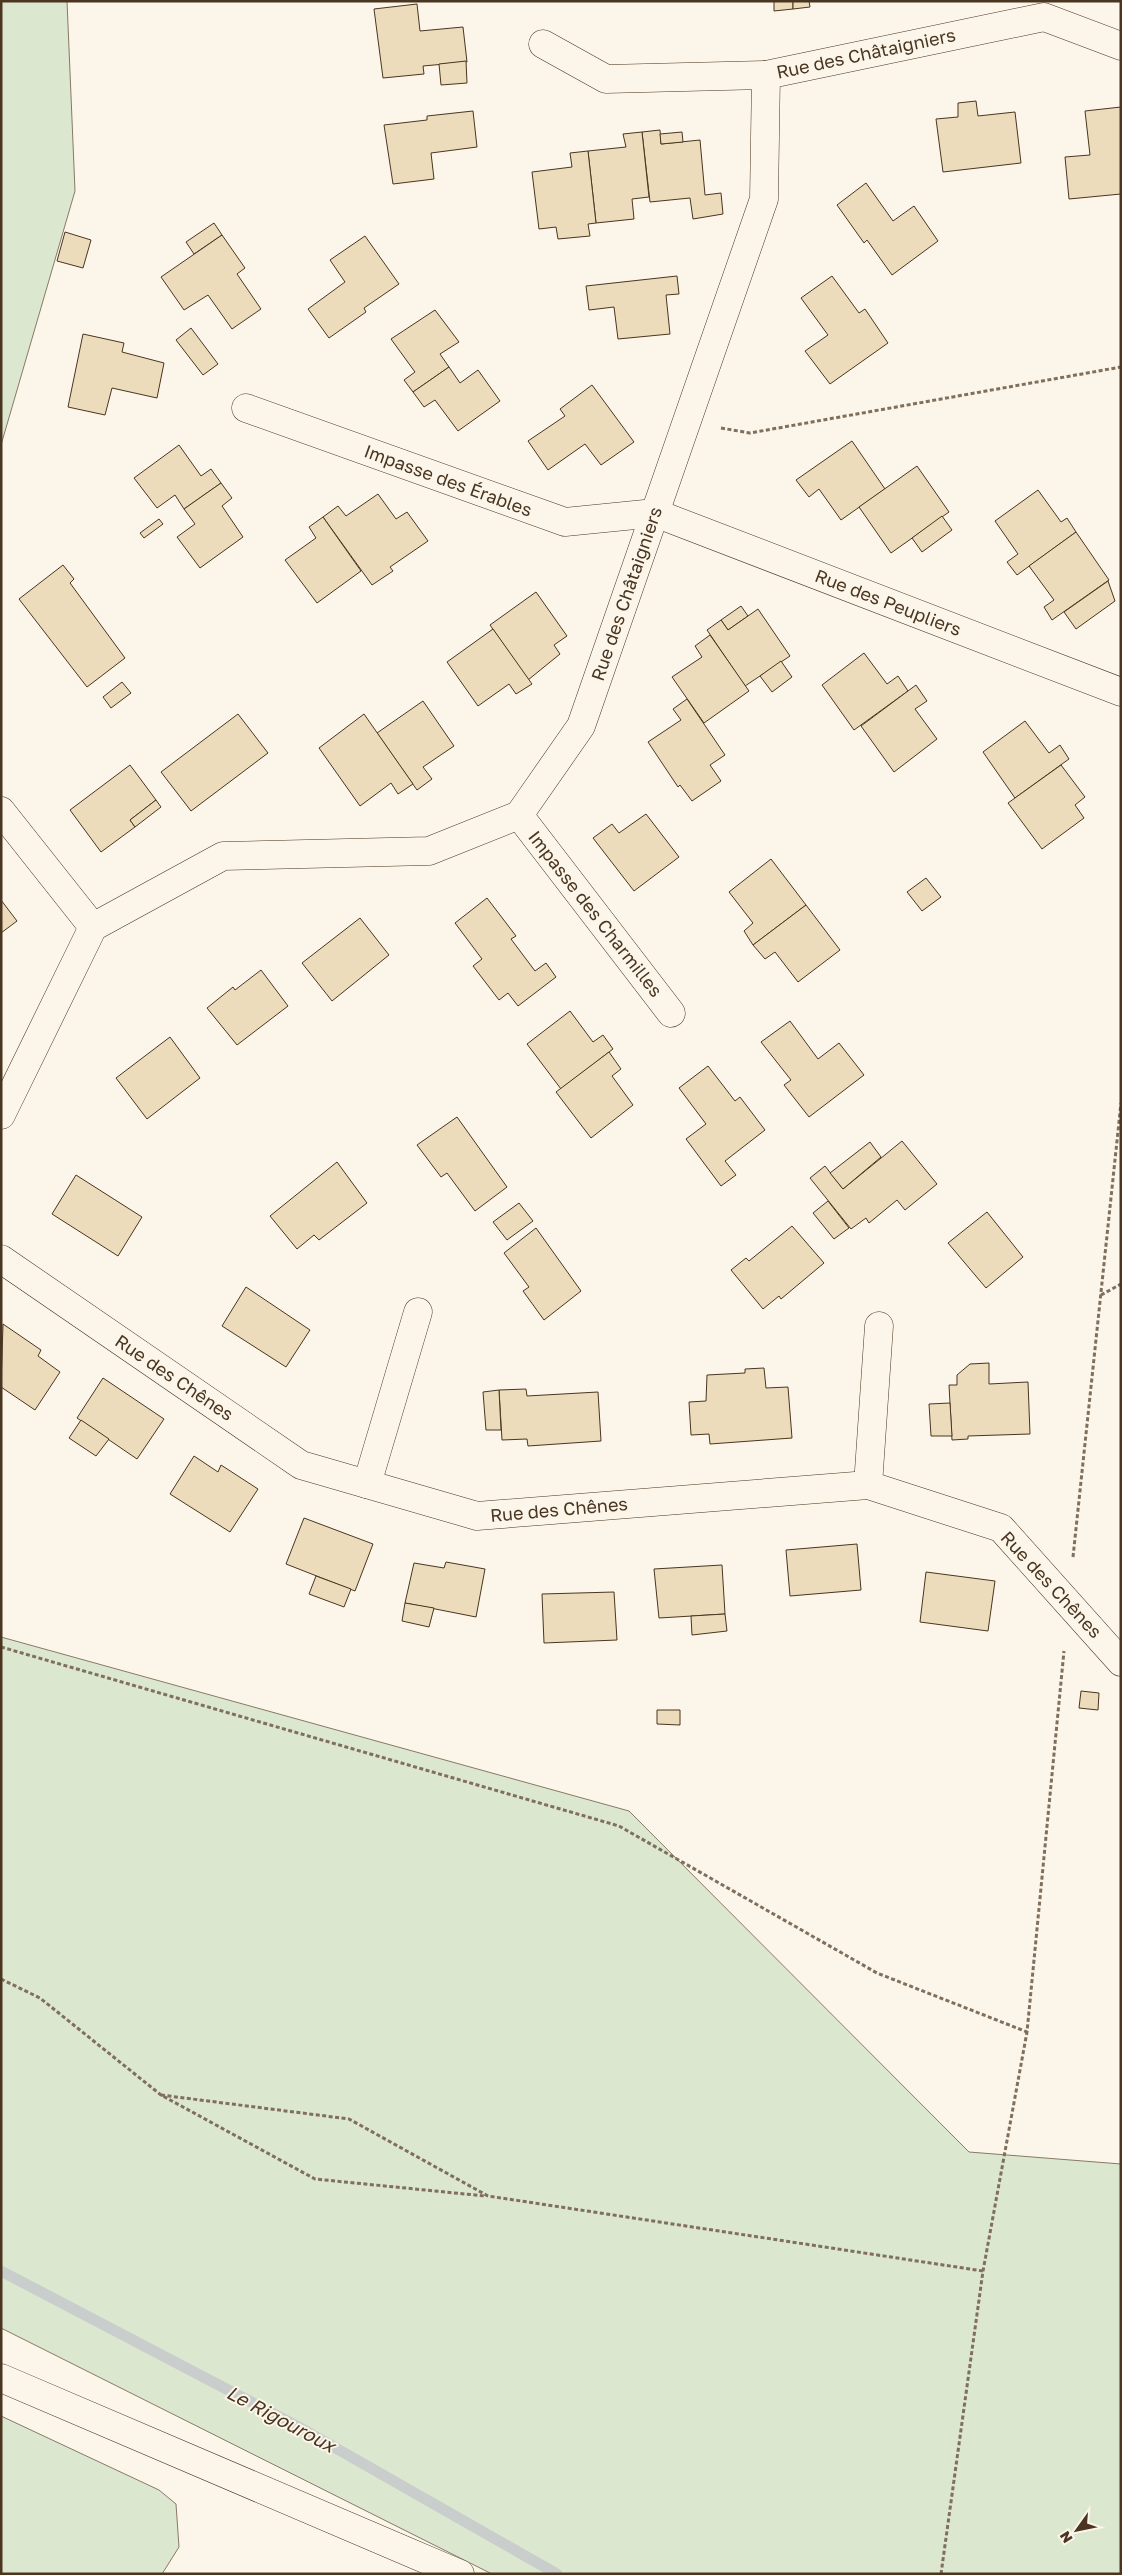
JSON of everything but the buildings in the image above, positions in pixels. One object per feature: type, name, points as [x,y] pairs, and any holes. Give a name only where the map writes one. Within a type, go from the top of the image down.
[{"type":"street","name":"Rue des Châtaigniers","points":[[519,815],[581,726],[764,199],[766,75],[1043,9],[1121,46]]},
{"type":"street","points":[[543,44],[606,79],[766,75]]},
{"type":"street","name":"Impasse des Érables","points":[[246,408],[565,522],[655,513]]},
{"type":"street","name":"Rue des Peupliers","points":[[655,513],[1121,692]]},
{"type":"street","points":[[1,811],[93,927]]},
{"type":"street","points":[[1,1115],[93,927],[223,856],[429,851],[519,815]]},
{"type":"street","name":"Impasse des Charmilles","points":[[519,815],[671,1013]]},
{"type":"street","name":"Rue des Chênes","points":[[1,1259],[301,1465],[477,1516],[868,1484],[1000,1528],[1069,1602],[1121,1662]]},
{"type":"street","points":[[367,1484],[418,1312]]},
{"type":"street","points":[[868,1484],[879,1326]]},
{"type":"street","points":[[1,2378],[460,2574]]},
{"type":"path","points":[[686,423],[750,433],[1121,366]]},
{"type":"path","points":[[941,2574],[983,2271],[1027,2032],[1069,1602],[1121,1103]]},
{"type":"path","points":[[1101,1296],[1121,1284]]},
{"type":"path","points":[[1,1647],[619,1826],[877,1973],[1027,2032]]},
{"type":"path","points":[[1,1979],[40,1998],[161,2096],[315,2179],[488,2196],[983,2271]]},
{"type":"path","points":[[161,2096],[349,2119],[488,2196]]},
{"type":"green space","points":[[1,1],[67,1],[75,191],[1,445]]},
{"type":"green space","points":[[1,1637],[629,1811],[969,2152],[1121,2164],[1121,2574],[492,2574],[1,2328]]},
{"type":"green space","points":[[1,2416],[159,2490],[176,2504],[179,2547],[162,2574],[1,2574]]},
{"type":"waterway","name":"Le Rigouroux","points":[[1,2271],[297,2426],[557,2574]]}]
